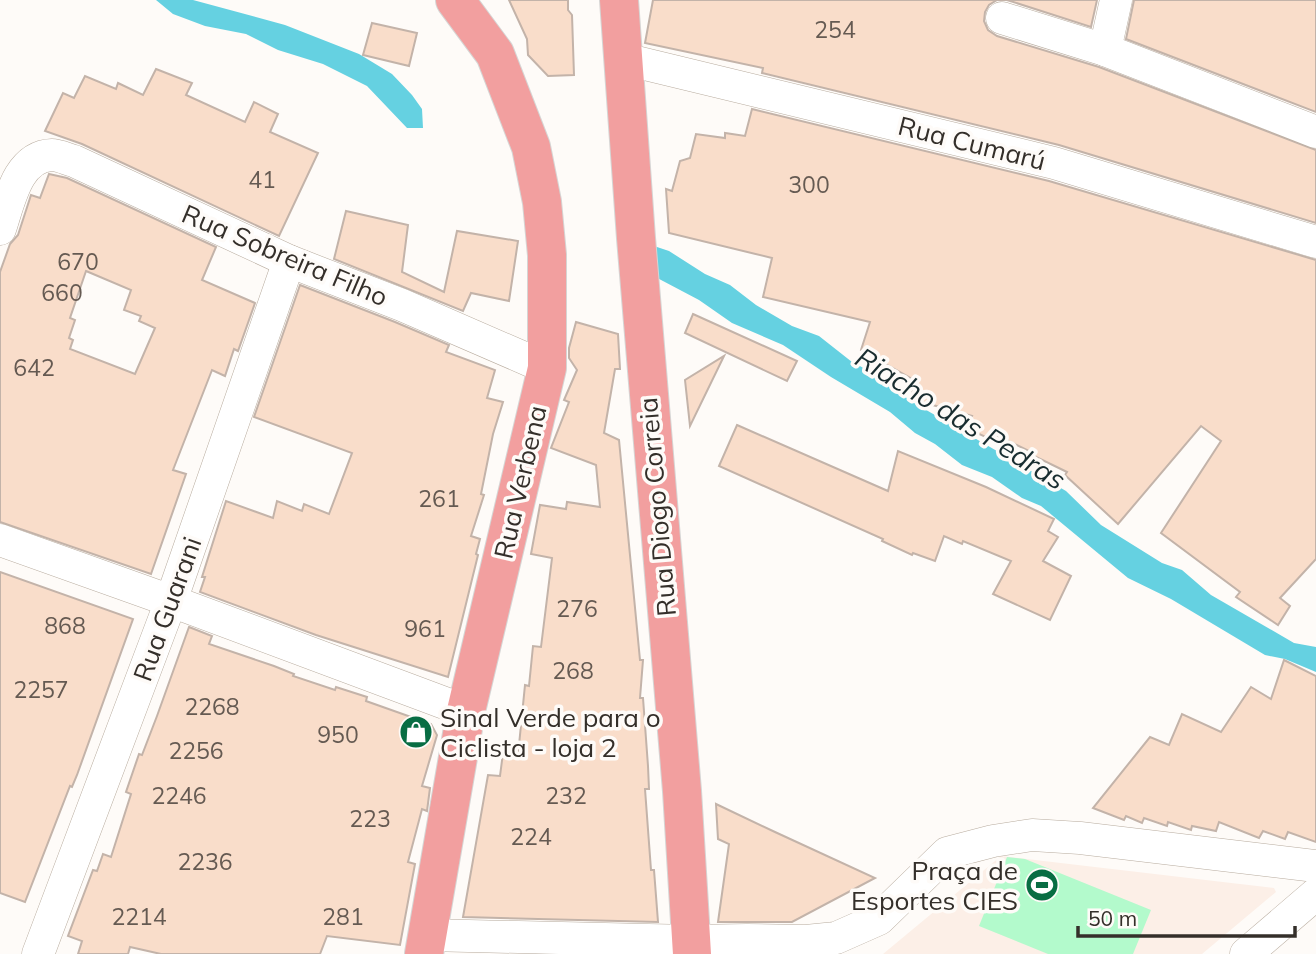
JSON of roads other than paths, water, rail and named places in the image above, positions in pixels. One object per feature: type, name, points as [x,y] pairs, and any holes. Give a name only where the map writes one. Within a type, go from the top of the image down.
[{"type":"main road","points":[[619,0],[624,60]]},
{"type":"main road","name":"Rua Verbena","points":[[425,944],[466,711],[547,368],[547,255],[542,202],[531,147],[495,54],[463,9]]},
{"type":"main road","name":"Rua Diogo Correia","points":[[624,60],[692,948]]},
{"type":"street","points":[[1105,50],[1116,0]]},
{"type":"street","points":[[1002,18],[1105,50],[1316,132]]},
{"type":"street","name":"Rua Cumarú","points":[[624,60],[1054,163],[1316,242]]},
{"type":"street","name":"Rua Sobreira Filho","points":[[0,229],[24,168],[36,160],[52,155],[74,161],[289,261],[402,305],[547,368]]},
{"type":"street","name":"Rua Guarani","points":[[38,954],[172,601],[289,261]]},
{"type":"street","points":[[0,540],[466,711]]},
{"type":"street","points":[[425,944],[692,948],[747,940],[836,939],[879,919],[947,853],[993,841],[1032,835],[1080,838],[1316,866]]},
{"type":"street","points":[[1246,954],[1316,894]]},
{"type":"water","points":[[156,0],[193,0],[285,25],[359,54],[392,74],[412,95],[422,109],[423,128],[407,128],[367,86],[323,64],[278,50],[246,34],[205,26],[173,14]]},
{"type":"water","points":[[642,242],[669,251],[705,274],[730,285],[756,305],[792,326],[819,336],[852,362],[883,378],[909,400],[1066,491],[1101,525],[1162,563],[1182,570],[1211,595],[1294,643],[1316,647],[1316,672],[1285,659],[1265,655],[1171,599],[1128,578],[1041,506],[1022,498],[992,477],[962,465],[890,412],[783,345],[732,323],[699,300],[644,271]]},
{"type":"place","name":"Sinal Verde para o Ciclista - loja 2","points":[[416,732]]},
{"type":"place","name":"Praça de Esportes CIES","points":[[1042,885]]},
{"type":"water label","name":"Riacho das Pedras","points":[[961,418]]}]
